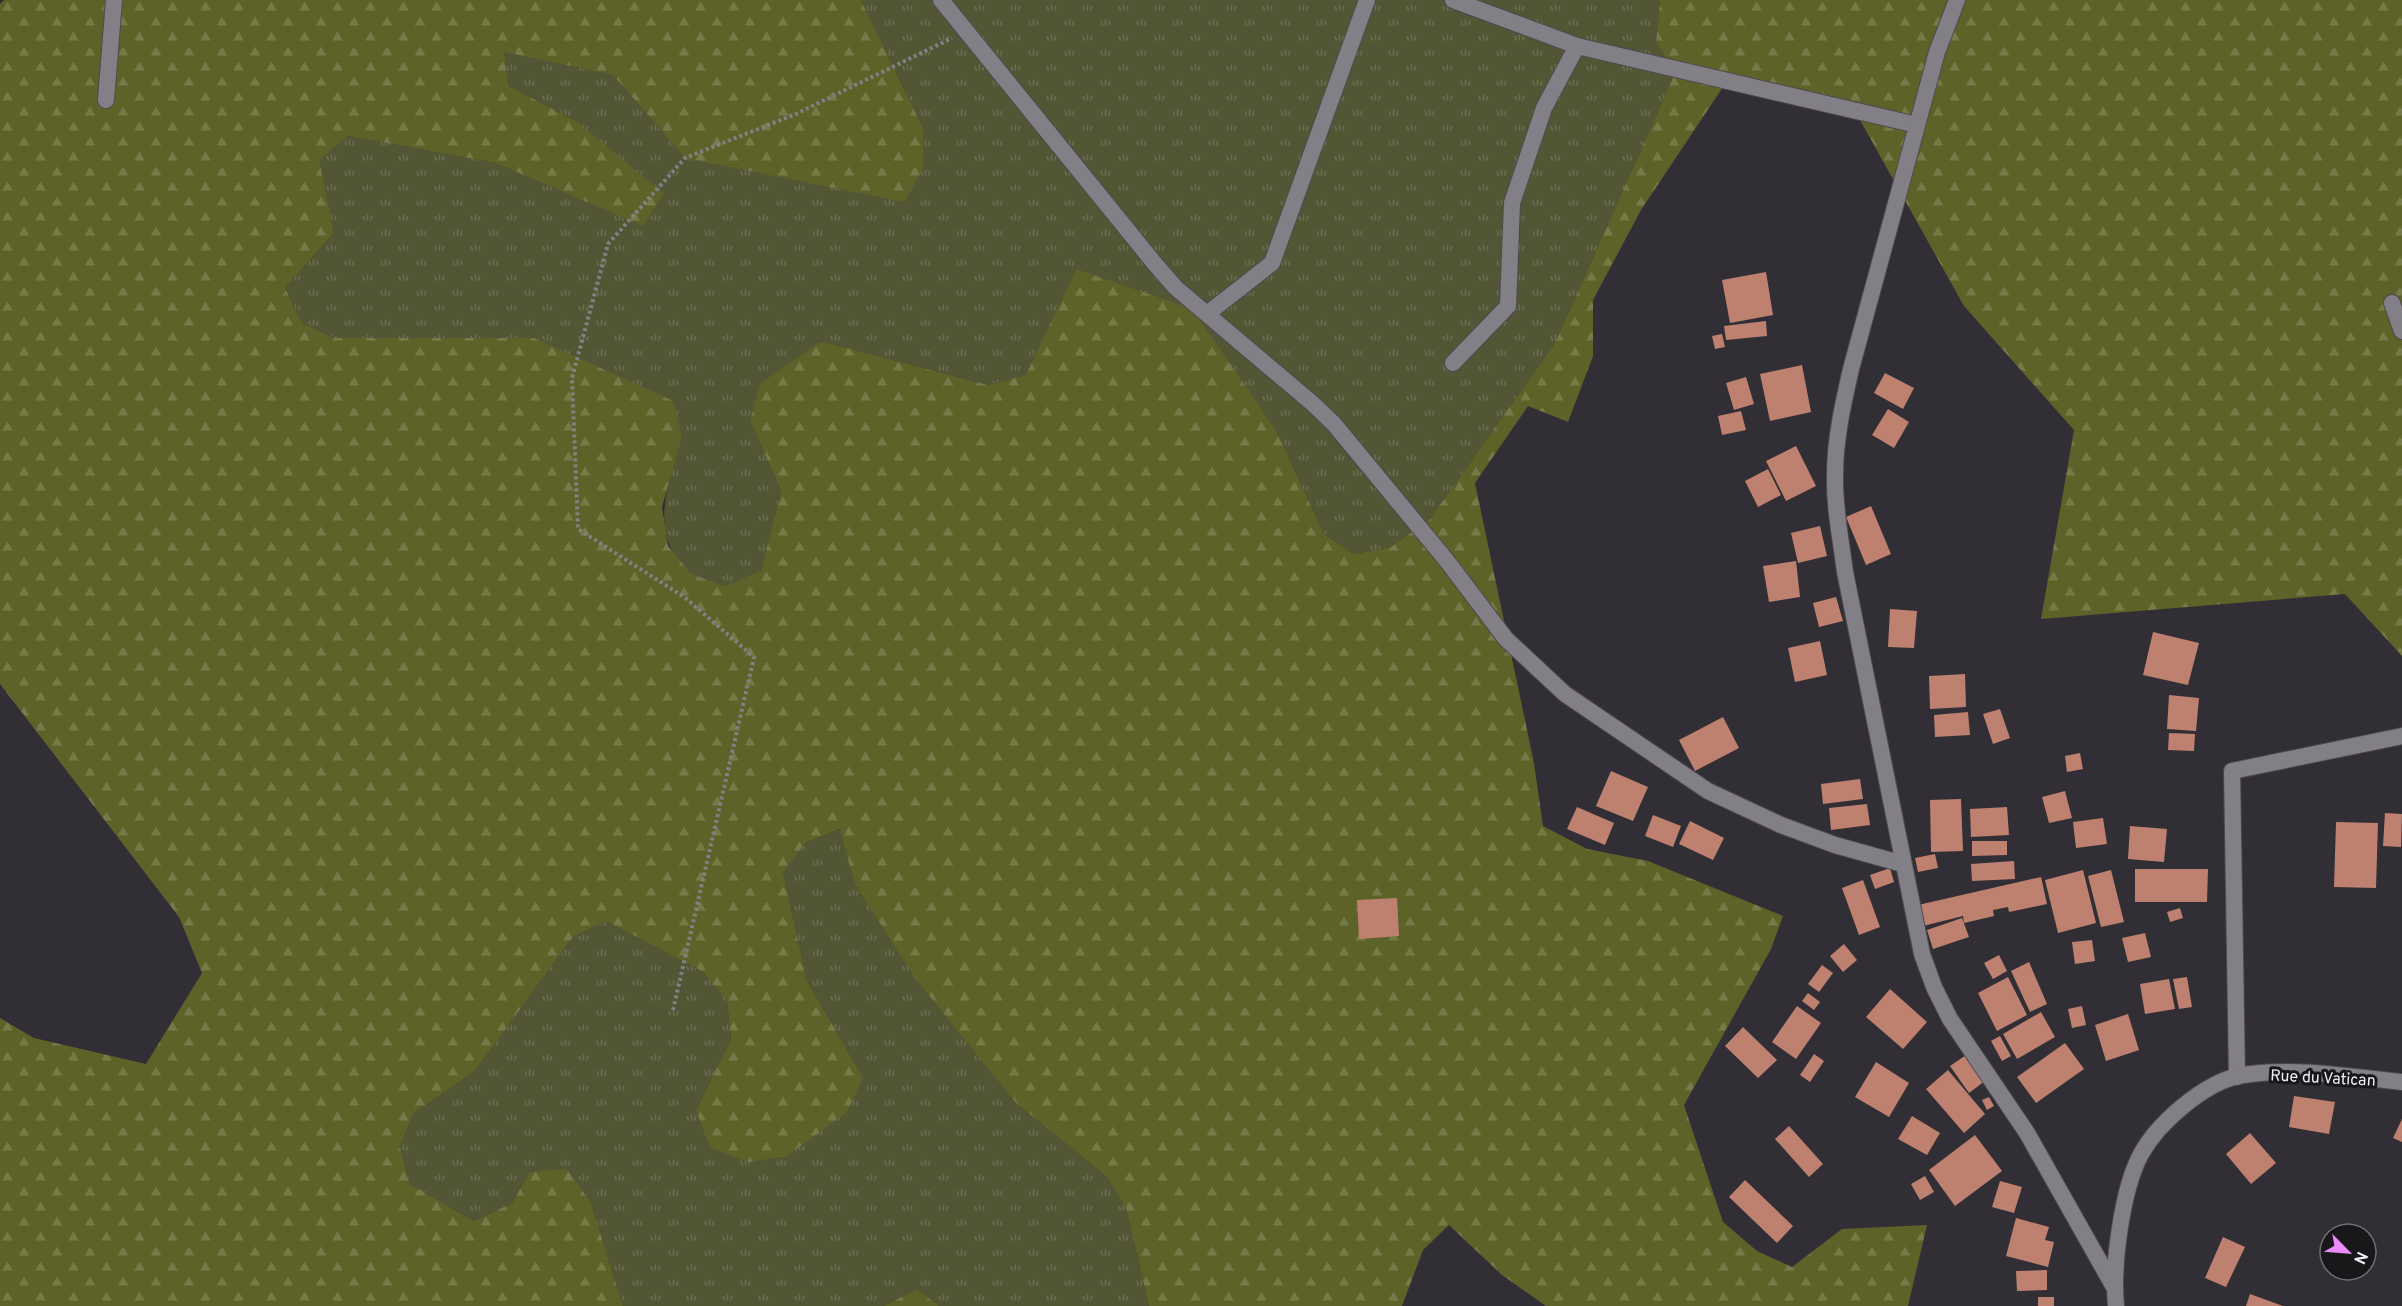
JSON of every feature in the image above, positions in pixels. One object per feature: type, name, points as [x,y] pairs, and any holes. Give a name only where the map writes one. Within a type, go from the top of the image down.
[{"type":"street","points":[[106,100],[114,0]]},
{"type":"street","points":[[942,0],[1176,288],[1334,424],[1447,561],[1506,639],[1565,694],[1708,791],[1781,825],[1835,845],[1903,864]]},
{"type":"street","points":[[1207,314],[1272,262],[1367,0]]},
{"type":"street","points":[[1453,0],[1577,46],[1917,125]]},
{"type":"street","points":[[1957,0],[1937,52],[1851,369],[1840,422],[1835,474],[1836,510],[1845,572],[1922,954],[1934,987],[1950,1018],[2027,1133],[2114,1287]]},
{"type":"street","points":[[1453,363],[1508,306],[1512,203],[1544,108],[1577,46]]},
{"type":"street","points":[[2392,303],[2402,331]]},
{"type":"street","points":[[2237,1077],[2232,771],[2402,736]]},
{"type":"street","name":"Rue du Vatican","points":[[2116,1306],[2114,1287],[2119,1238],[2128,1191],[2140,1154],[2162,1125],[2195,1095],[2237,1077],[2283,1073],[2402,1082]]},
{"type":"path","points":[[673,1010],[754,657],[684,597],[578,529],[572,378],[608,244],[685,158],[796,114],[966,32]]},
{"type":"green space","points":[[4,0],[861,0],[923,128],[923,169],[904,202],[685,158],[613,75],[504,52],[509,86],[576,121],[664,194],[643,226],[495,163],[348,136],[319,160],[334,233],[285,288],[302,323],[334,338],[534,338],[673,401],[682,437],[662,507],[668,546],[691,574],[725,586],[761,571],[781,491],[750,421],[760,384],[821,341],[988,385],[1026,375],[1076,269],[1192,309],[1277,432],[1324,534],[1354,554],[1391,547],[1430,519],[1555,343],[1675,73],[1656,42],[1660,0],[2402,0],[2402,656],[2345,594],[2041,619],[2074,430],[1964,306],[1851,104],[1725,84],[1641,210],[1593,300],[1593,356],[1568,422],[1528,406],[1475,483],[1534,763],[1543,826],[1587,849],[1648,861],[1783,916],[1771,949],[1684,1105],[1723,1222],[1757,1251],[1792,1267],[1842,1229],[1927,1225],[1908,1306],[1546,1306],[1502,1275],[1449,1225],[1423,1250],[1402,1306],[1149,1306],[1126,1209],[1107,1177],[1017,1104],[915,978],[855,884],[840,829],[805,843],[783,872],[807,981],[863,1077],[847,1112],[787,1156],[748,1162],[710,1147],[696,1110],[731,1039],[727,1001],[703,972],[606,921],[573,937],[475,1071],[413,1114],[400,1147],[410,1184],[474,1221],[512,1203],[530,1172],[567,1169],[591,1203],[623,1306],[0,1306],[0,1018],[34,1038],[146,1064],[202,973],[179,917],[0,684],[0,4]]},
{"type":"green space","points":[[861,0],[1660,0],[1656,42],[1675,73],[1555,343],[1430,519],[1391,547],[1354,554],[1324,534],[1277,432],[1076,269],[1027,375],[988,385],[821,341],[750,421],[781,491],[761,572],[725,586],[706,581],[690,573],[676,558],[668,542],[665,525],[667,490],[682,437],[534,338],[334,338],[302,323],[285,288],[334,233],[318,160],[348,136],[495,163],[644,226],[576,121],[509,86],[504,51],[613,75],[685,158],[923,128]]},
{"type":"green space","points":[[841,829],[855,884],[1017,1104],[1107,1177],[1126,1209],[1149,1306],[939,1306],[917,1289],[884,1306],[623,1306],[591,1203],[531,1172],[512,1203],[474,1221],[410,1184],[400,1147],[413,1114],[475,1071],[573,937],[606,921],[703,972],[727,1001],[731,1039],[696,1110],[863,1077],[807,981],[783,872],[804,843]]},
{"type":"green space","points":[[917,1289],[939,1306],[884,1306]]},
{"type":"building","points":[[1766,272],[1773,315],[1730,323],[1722,280]]},
{"type":"building","points":[[1766,321],[1767,336],[1726,340],[1724,326]]},
{"type":"building","points":[[1722,334],[1725,347],[1715,349],[1712,336]]},
{"type":"building","points":[[1802,365],[1811,412],[1770,421],[1760,374]]},
{"type":"building","points":[[1885,373],[1914,388],[1903,409],[1874,393]]},
{"type":"building","points":[[1746,377],[1754,404],[1734,410],[1726,383]]},
{"type":"building","points":[[1888,409],[1909,422],[1894,448],[1872,435]]},
{"type":"building","points":[[1741,411],[1746,430],[1722,435],[1718,416]]},
{"type":"building","points":[[1796,446],[1816,486],[1786,501],[1766,461]]},
{"type":"building","points":[[1768,469],[1781,495],[1758,507],[1745,481]]},
{"type":"building","points":[[1871,506],[1891,554],[1866,565],[1846,517]]},
{"type":"building","points":[[1820,526],[1827,556],[1798,563],[1791,533]]},
{"type":"building","points":[[1796,561],[1800,597],[1769,602],[1763,566]]},
{"type":"building","points":[[1836,597],[1843,621],[1819,627],[1813,603]]},
{"type":"building","points":[[1890,609],[1917,611],[1914,648],[1888,647]]},
{"type":"building","points":[[2153,632],[2199,643],[2188,685],[2143,675]]},
{"type":"building","points":[[1820,641],[1827,675],[1795,682],[1788,648]]},
{"type":"building","points":[[1965,674],[1966,707],[1930,709],[1929,676]]},
{"type":"building","points":[[2169,695],[2199,698],[2196,731],[2167,729]]},
{"type":"building","points":[[2000,709],[2010,738],[1993,744],[1983,714]]},
{"type":"building","points":[[1968,712],[1970,735],[1935,737],[1934,715]]},
{"type":"building","points":[[1723,717],[1739,748],[1695,771],[1679,740]]},
{"type":"building","points":[[2169,733],[2195,734],[2194,751],[2168,750]]},
{"type":"building","points":[[2080,753],[2083,769],[2067,772],[2065,756]]},
{"type":"building","points":[[1611,771],[1648,787],[1633,821],[1596,806]]},
{"type":"building","points":[[1860,779],[1863,799],[1823,804],[1821,784]]},
{"type":"building","points":[[2065,791],[2072,818],[2049,823],[2042,797]]},
{"type":"building","points":[[1961,799],[1963,851],[1931,852],[1930,800]]},
{"type":"building","points":[[1867,804],[1870,825],[1831,830],[1829,808]]},
{"type":"building","points":[[1577,807],[1614,823],[1605,845],[1567,829]]},
{"type":"building","points":[[2007,807],[2009,835],[1971,837],[1970,809]]},
{"type":"building","points":[[2385,813],[2402,814],[2401,847],[2383,846]]},
{"type":"building","points":[[1653,815],[1681,826],[1673,847],[1645,836]]},
{"type":"building","points":[[2103,818],[2107,844],[2076,848],[2073,822]]},
{"type":"building","points":[[1690,821],[1724,838],[1713,860],[1679,844]]},
{"type":"building","points":[[2336,822],[2378,823],[2376,888],[2334,887]]},
{"type":"building","points":[[2130,826],[2167,829],[2164,862],[2128,859]]},
{"type":"building","points":[[1972,841],[2007,841],[2007,855],[1972,856]]},
{"type":"building","points":[[1935,854],[1938,868],[1918,872],[1915,858]]},
{"type":"building","points":[[2014,861],[2015,879],[1972,881],[1971,864]]},
{"type":"building","points":[[1890,868],[1894,882],[1875,889],[1870,875]]},
{"type":"building","points":[[2135,869],[2208,869],[2207,902],[2135,902]]},
{"type":"building","points":[[2083,870],[2096,923],[2058,933],[2045,880]]},
{"type":"building","points":[[2111,870],[2124,922],[2101,927],[2088,876]]},
{"type":"building","points":[[2041,877],[2047,904],[2009,912],[2008,907],[1993,910],[1994,916],[1964,923],[1963,916],[1923,926],[1918,905]]},
{"type":"building","points":[[1863,880],[1880,927],[1859,935],[1842,888]]},
{"type":"building","points":[[1397,898],[1399,936],[1359,939],[1357,900]]},
{"type":"building","points":[[2180,908],[2183,918],[2170,922],[2167,912]]},
{"type":"building","points":[[1962,918],[1969,937],[1933,949],[1927,930]]},
{"type":"building","points":[[2145,933],[2151,957],[2128,962],[2122,938]]},
{"type":"building","points":[[2092,940],[2095,961],[2075,964],[2072,942]]},
{"type":"building","points":[[1844,944],[1857,960],[1843,972],[1830,956]]},
{"type":"building","points":[[1999,955],[2007,971],[1993,979],[1984,963]]},
{"type":"building","points":[[2029,962],[2047,1004],[2030,1012],[2011,971]]},
{"type":"building","points":[[1822,965],[1833,973],[1819,992],[1808,984]]},
{"type":"building","points":[[2008,977],[2027,1015],[1997,1031],[1978,993]]},
{"type":"building","points":[[2187,977],[2192,1007],[2179,1009],[2173,979]]},
{"type":"building","points":[[2169,979],[2175,1009],[2145,1014],[2140,984]]},
{"type":"building","points":[[1890,989],[1927,1022],[1903,1049],[1866,1017]]},
{"type":"building","points":[[1808,993],[1820,1002],[1814,1010],[1802,1001]]},
{"type":"building","points":[[1797,1006],[1821,1023],[1796,1059],[1772,1042]]},
{"type":"building","points":[[2082,1006],[2086,1025],[2072,1028],[2068,1009]]},
{"type":"building","points":[[2041,1012],[2055,1037],[2017,1059],[2003,1034]]},
{"type":"building","points":[[2128,1014],[2139,1050],[2106,1061],[2095,1025]]},
{"type":"building","points":[[1743,1027],[1777,1060],[1758,1078],[1725,1046]]},
{"type":"building","points":[[2000,1036],[2011,1056],[2002,1061],[1991,1041]]},
{"type":"building","points":[[2065,1043],[2084,1069],[2036,1103],[2017,1077]]},
{"type":"building","points":[[1814,1054],[1824,1061],[1810,1082],[1800,1075]]},
{"type":"building","points":[[1966,1055],[1985,1081],[1969,1093],[1950,1066]]},
{"type":"building","points":[[1876,1062],[1909,1083],[1889,1117],[1855,1097]]},
{"type":"building","points":[[1948,1070],[1985,1114],[1964,1133],[1926,1089]]},
{"type":"building","points":[[2294,1096],[2335,1102],[2329,1134],[2289,1127]]},
{"type":"building","points":[[1989,1097],[1994,1106],[1987,1110],[1982,1100]]},
{"type":"building","points":[[1912,1116],[1940,1133],[1927,1155],[1898,1139]]},
{"type":"building","points":[[2402,1119],[2402,1142],[2393,1138]]},
{"type":"building","points":[[1789,1126],[1823,1164],[1809,1177],[1775,1139]]},
{"type":"building","points":[[2250,1133],[2276,1163],[2251,1184],[2226,1154]]},
{"type":"building","points":[[1975,1135],[2002,1171],[1955,1206],[1929,1170]]},
{"type":"building","points":[[1925,1176],[1934,1192],[1920,1200],[1911,1184]]},
{"type":"building","points":[[1745,1180],[1793,1226],[1777,1243],[1729,1197]]},
{"type":"building","points":[[2000,1181],[2022,1187],[2014,1213],[1992,1207]]},
{"type":"building","points":[[2016,1218],[2049,1227],[2045,1240],[2054,1242],[2048,1267],[2006,1256]]},
{"type":"building","points":[[2223,1237],[2245,1247],[2226,1287],[2205,1278]]},
{"type":"building","points":[[2047,1270],[2047,1290],[2017,1291],[2016,1271]]},
{"type":"building","points":[[2250,1294],[2283,1306],[2246,1306]]},
{"type":"building","points":[[2038,1297],[2054,1297],[2054,1306],[2038,1306]]}]
